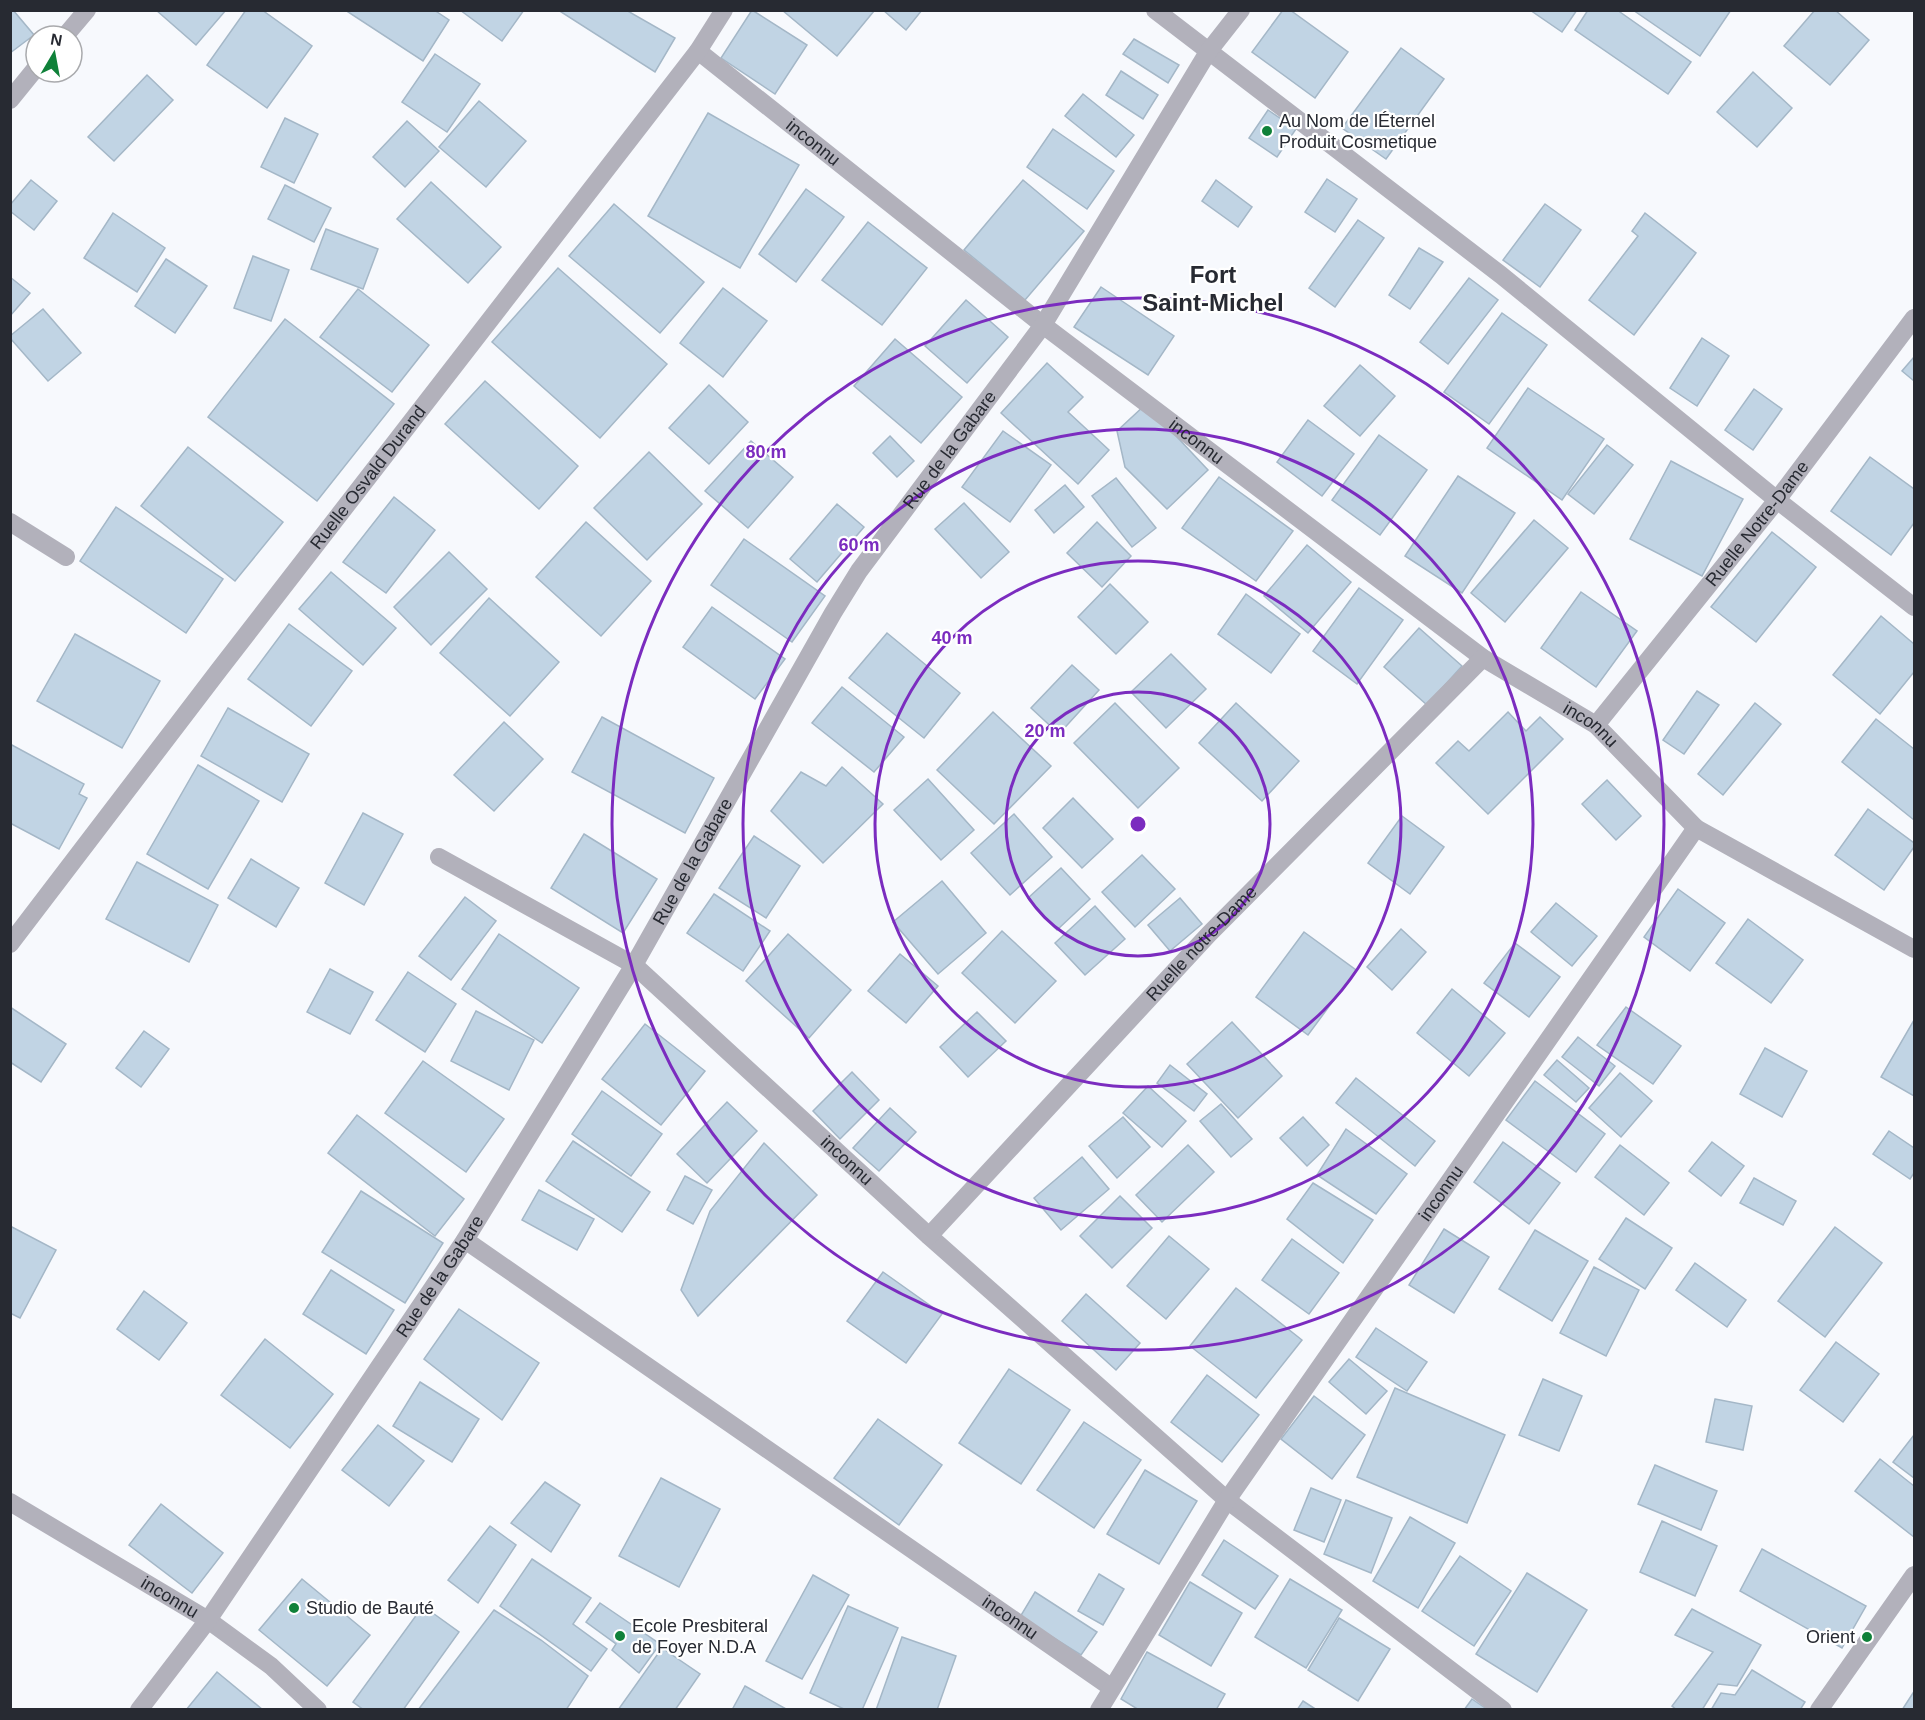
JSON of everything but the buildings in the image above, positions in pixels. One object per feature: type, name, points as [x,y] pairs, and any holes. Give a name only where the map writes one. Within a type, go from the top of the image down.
[{"type":"street","points":[[75,24],[87,10]]},
{"type":"street","name":"Ruelle Osvald Durand","points":[[10,944],[233,651],[698,51],[724,10]]},
{"type":"street","points":[[1155,10],[1501,275],[1777,500],[1914,607]]},
{"type":"street","name":"Rue de la Gabare","points":[[140,1710],[208,1620],[465,1240],[634,965],[858,571],[1043,325],[1208,52],[1241,10]]},
{"type":"street","name":"inconnu","points":[[698,51],[1043,325],[1483,658],[1596,725],[1696,828],[1914,949]]},
{"type":"street","points":[[10,100],[24,83]]},
{"type":"street","name":"Ruelle Notre-Dame","points":[[1596,725],[1777,500],[1914,318]]},
{"type":"street","points":[[10,522],[66,557]]},
{"type":"street","name":"Ruelle notre-Dame","points":[[929,1236],[1209,934],[1483,658]]},
{"type":"street","name":"inconnu","points":[[1099,1710],[1227,1500],[1696,828]]},
{"type":"street","name":"inconnu","points":[[439,857],[634,965],[929,1236],[1227,1500],[1503,1710]]},
{"type":"street","name":"inconnu","points":[[465,1240],[1112,1688]]},
{"type":"street","name":"inconnu","points":[[10,1502],[208,1620],[271,1666],[318,1710]]},
{"type":"street","points":[[1820,1710],[1914,1575]]},
{"type":"place","name":"Au Nom de lÉternel Produit Cosmetique","points":[[1267,131]]},
{"type":"place","name":"Studio de Bauté","points":[[294,1608]]},
{"type":"place","name":"Ecole Presbiteral de Foyer N.D.A","points":[[620,1636]]},
{"type":"place","name":"Orient","points":[[1867,1637]]},
{"type":"district","name":"Fort Saint-Michel","points":[[1213,289]]}]
